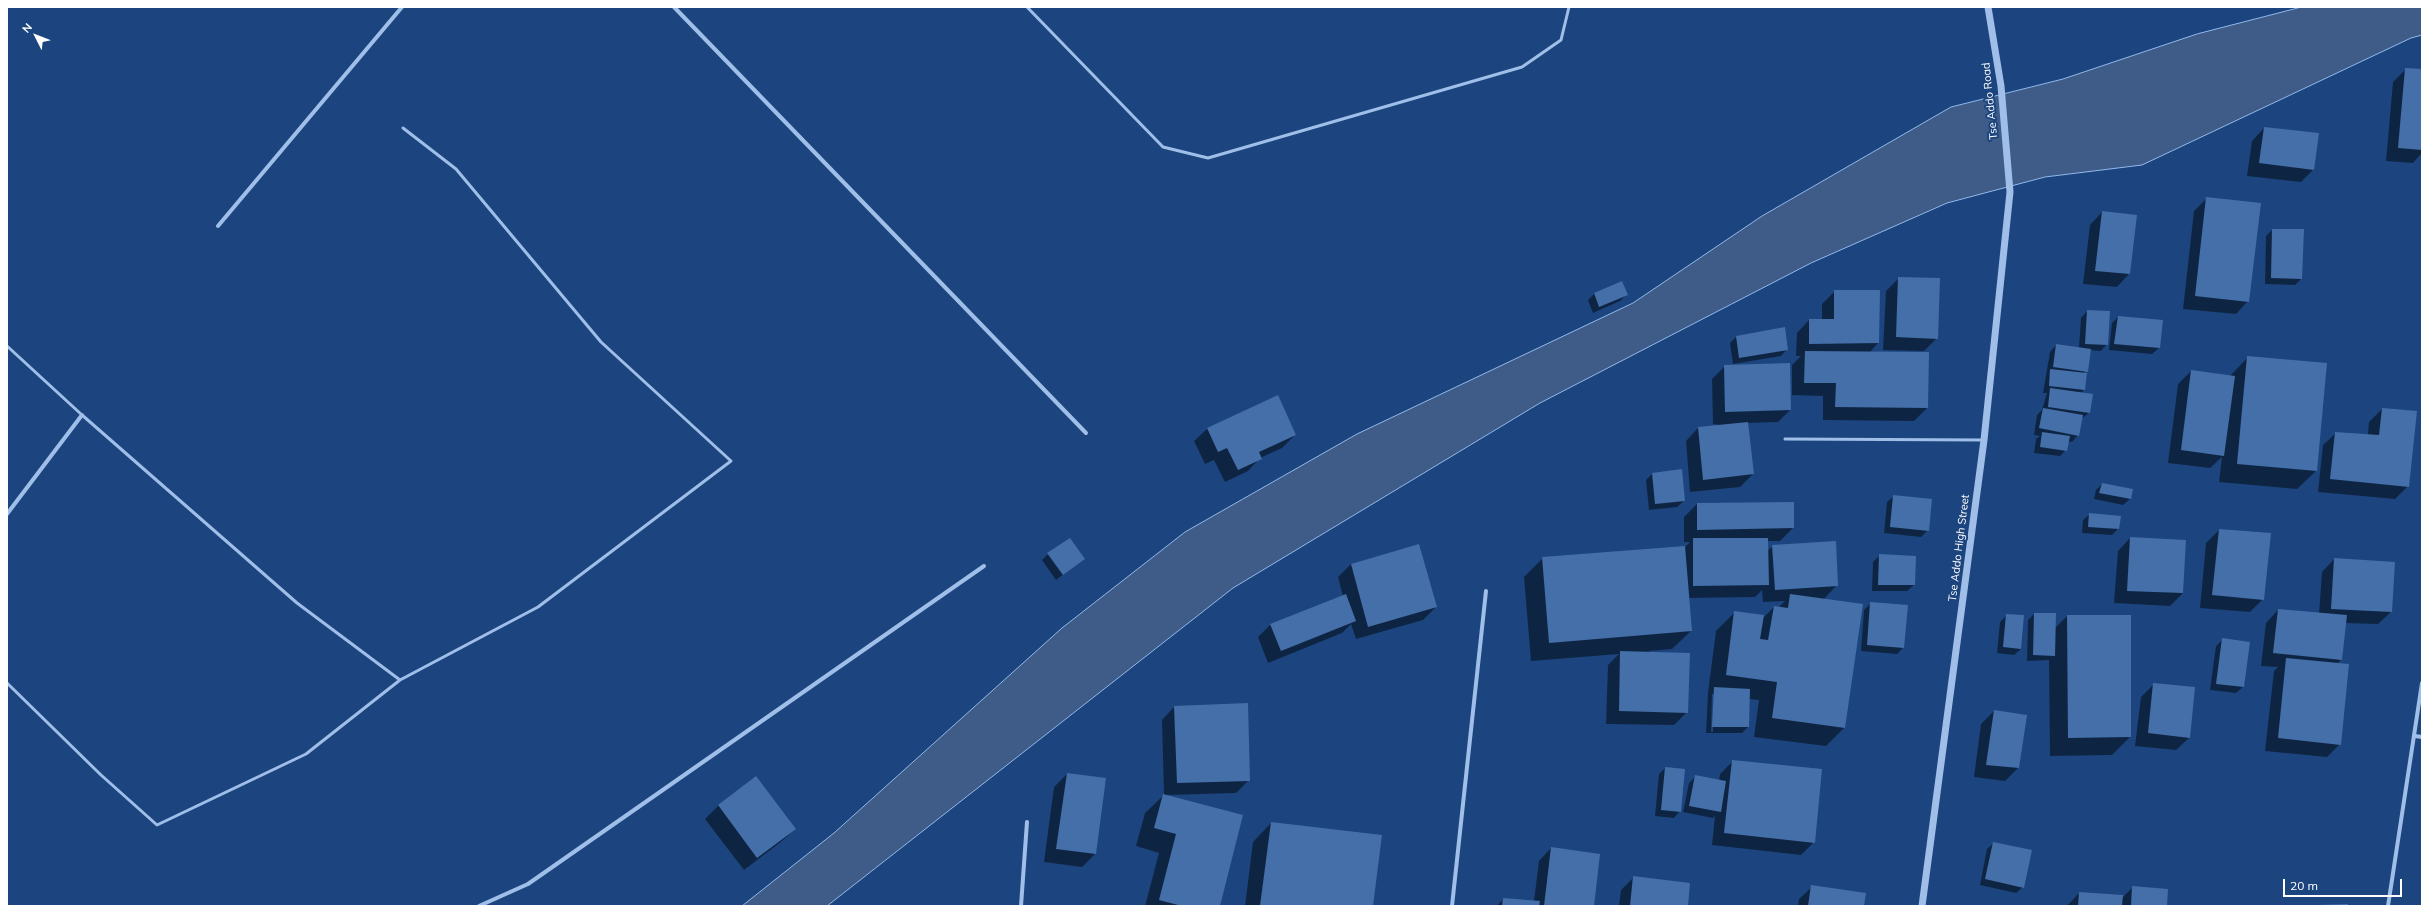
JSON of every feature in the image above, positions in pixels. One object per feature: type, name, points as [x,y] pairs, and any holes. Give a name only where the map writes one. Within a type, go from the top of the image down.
[{"type":"street","points":[[218,226],[402,7]]},
{"type":"street","points":[[674,7],[1086,433]]},
{"type":"street","name":"Tse Addo Road","points":[[1988,7],[2001,86],[2010,192]]},
{"type":"street","name":"Tse Addo High Street","points":[[1922,906],[1984,440],[2010,192]]},
{"type":"street","points":[[7,514],[82,415]]},
{"type":"street","points":[[479,906],[528,884],[984,566]]},
{"type":"street","points":[[1452,906],[1486,591]]},
{"type":"street","points":[[2388,906],[2422,683]]},
{"type":"street","points":[[2415,736],[2422,737]]},
{"type":"street","points":[[1020,906],[1027,822]]},
{"type":"lane","points":[[1027,7],[1163,147],[1208,158],[1522,67],[1560,40],[1569,7]]},
{"type":"lane","points":[[7,683],[101,775],[157,825],[306,754],[400,680],[538,607],[731,461],[601,342],[456,169],[403,128]]},
{"type":"lane","points":[[7,346],[82,415],[297,604],[400,680]]},
{"type":"lane","points":[[1784,439],[1984,440]]},
{"type":"water","points":[[2302,7],[2422,7],[2422,35],[2411,38],[2142,165],[2045,177],[1947,203],[1811,263],[1540,403],[1233,588],[827,906],[742,906],[834,833],[1062,628],[1185,532],[1357,434],[1633,303],[1762,216],[1951,107],[2063,79],[2197,34]]},
{"type":"building","points":[[2405,68],[2422,69],[2422,150],[2398,148]]},
{"type":"building","points":[[2264,127],[2319,133],[2314,170],[2259,163]]},
{"type":"building","points":[[2206,197],[2261,203],[2249,302],[2195,296]]},
{"type":"building","points":[[2102,211],[2137,215],[2130,274],[2095,271]]},
{"type":"building","points":[[2272,229],[2304,229],[2302,279],[2271,278]]},
{"type":"building","points":[[1898,277],[1940,278],[1938,339],[1896,337]]},
{"type":"building","points":[[1622,281],[1628,295],[1599,307],[1594,293]]},
{"type":"building","points":[[1834,290],[1880,290],[1879,343],[1809,344],[1809,319],[1834,319]]},
{"type":"building","points":[[2087,310],[2110,311],[2108,345],[2085,344]]},
{"type":"building","points":[[2118,316],[2163,320],[2160,348],[2114,344]]},
{"type":"building","points":[[1785,327],[1788,350],[1739,358],[1736,336]]},
{"type":"building","points":[[2056,344],[2091,349],[2088,372],[2053,367]]},
{"type":"building","points":[[1805,351],[1929,352],[1928,408],[1835,407],[1836,383],[1804,383]]},
{"type":"building","points":[[2247,356],[2327,363],[2317,471],[2237,464]]},
{"type":"building","points":[[1790,363],[1791,410],[1725,412],[1724,365]]},
{"type":"building","points":[[2050,369],[2087,373],[2085,390],[2049,386]]},
{"type":"building","points":[[2191,370],[2235,376],[2224,456],[2181,450]]},
{"type":"building","points":[[2050,388],[2093,394],[2090,413],[2048,407]]},
{"type":"building","points":[[1278,395],[1296,435],[1259,452],[1262,459],[1238,470],[1227,448],[1218,452],[1207,428]]},
{"type":"building","points":[[2043,408],[2083,415],[2079,436],[2039,428]]},
{"type":"building","points":[[2382,408],[2417,411],[2409,487],[2330,479],[2335,432],[2379,435]]},
{"type":"building","points":[[1748,422],[1754,474],[1703,480],[1698,427]]},
{"type":"building","points":[[2042,432],[2070,436],[2067,451],[2040,447]]},
{"type":"building","points":[[1682,469],[1685,501],[1655,504],[1652,473]]},
{"type":"building","points":[[2102,483],[2133,489],[2131,499],[2099,493]]},
{"type":"building","points":[[1893,495],[1932,499],[1929,531],[1890,527]]},
{"type":"building","points":[[1794,502],[1794,528],[1697,530],[1697,503]]},
{"type":"building","points":[[2089,513],[2121,516],[2119,529],[2088,527]]},
{"type":"building","points":[[2219,529],[2271,533],[2264,600],[2212,595]]},
{"type":"building","points":[[2130,537],[2186,540],[2183,593],[2127,591]]},
{"type":"building","points":[[1070,538],[1085,559],[1063,575],[1047,553]]},
{"type":"building","points":[[1693,538],[1768,538],[1769,585],[1693,586]]},
{"type":"building","points":[[1836,541],[1838,586],[1775,590],[1772,545]]},
{"type":"building","points":[[1419,544],[1437,607],[1368,627],[1351,564]]},
{"type":"building","points":[[1685,546],[1692,631],[1549,643],[1542,557]]},
{"type":"building","points":[[1879,554],[1916,556],[1915,585],[1878,585]]},
{"type":"building","points":[[2334,558],[2395,562],[2392,612],[2331,609]]},
{"type":"building","points":[[1346,594],[1356,621],[1281,651],[1270,624]]},
{"type":"building","points":[[1790,594],[1863,604],[1845,728],[1772,718],[1777,682],[1726,675],[1734,611],[1764,615],[1760,639],[1768,640],[1774,606],[1788,608]]},
{"type":"building","points":[[1870,602],[1908,605],[1904,648],[1867,645]]},
{"type":"building","points":[[2278,609],[2347,615],[2342,660],[2273,653]]},
{"type":"building","points":[[2034,613],[2056,613],[2055,656],[2033,655]]},
{"type":"building","points":[[2006,614],[2024,615],[2021,649],[2003,647]]},
{"type":"building","points":[[2067,615],[2131,615],[2131,737],[2068,738]]},
{"type":"building","points":[[2222,638],[2250,642],[2244,687],[2216,684]]},
{"type":"building","points":[[1620,651],[1690,653],[1688,713],[1619,711]]},
{"type":"building","points":[[2286,658],[2349,664],[2341,745],[2278,738]]},
{"type":"building","points":[[2153,683],[2195,687],[2190,738],[2148,733]]},
{"type":"building","points":[[1714,687],[1750,689],[1749,727],[1712,727]]},
{"type":"building","points":[[1248,703],[1250,781],[1177,783],[1174,706]]},
{"type":"building","points":[[1994,710],[2027,715],[2019,768],[1986,765]]},
{"type":"building","points":[[1732,760],[1822,769],[1815,843],[1724,833]]},
{"type":"building","points":[[1665,767],[1685,769],[1681,812],[1661,810]]},
{"type":"building","points":[[1067,773],[1106,778],[1096,854],[1056,849]]},
{"type":"building","points":[[1695,775],[1726,781],[1721,812],[1689,806]]},
{"type":"building","points":[[756,776],[796,829],[757,858],[718,805]]},
{"type":"building","points":[[1163,794],[1243,815],[1220,906],[1182,906],[1159,900],[1176,834],[1154,828]]},
{"type":"building","points":[[1271,822],[1382,835],[1373,906],[1260,906]]},
{"type":"building","points":[[1993,842],[2032,850],[2024,888],[1985,879]]},
{"type":"building","points":[[1551,847],[1600,854],[1594,906],[1544,906]]},
{"type":"building","points":[[1633,876],[1690,883],[1688,906],[1630,906]]},
{"type":"building","points":[[1811,885],[1866,893],[1864,906],[1808,906]]},
{"type":"building","points":[[2132,886],[2168,889],[2167,906],[2131,906]]},
{"type":"building","points":[[2079,892],[2123,895],[2122,906],[2078,906]]},
{"type":"building","points":[[1503,898],[1540,901],[1539,906],[1502,906]]},
{"type":"building","points":[[2348,904],[2348,906],[2316,906],[2316,905]]}]
